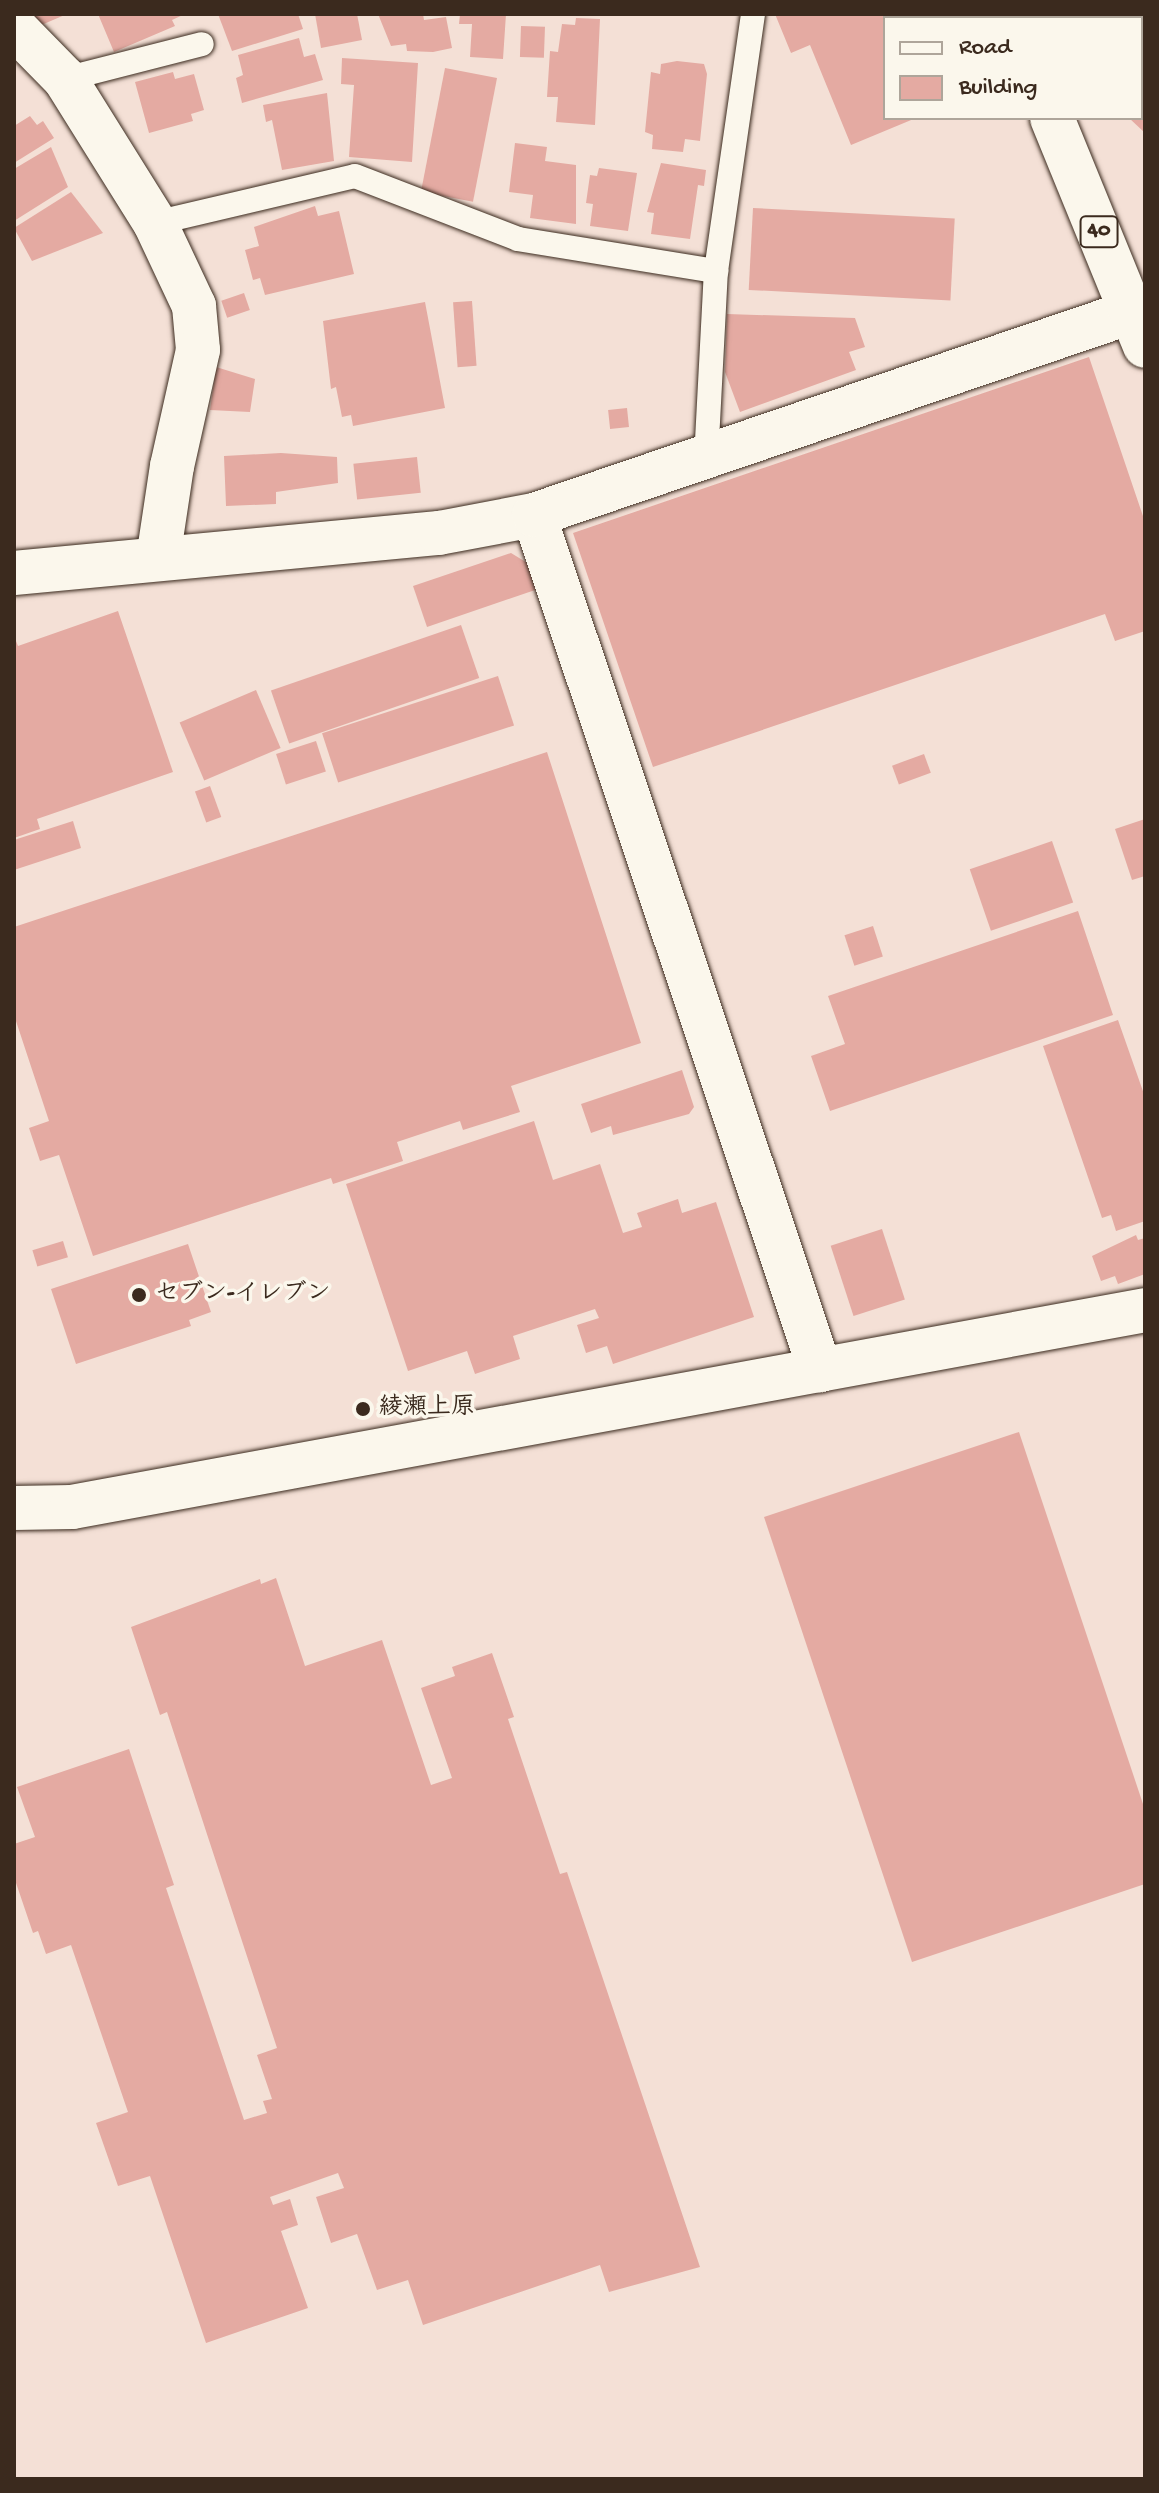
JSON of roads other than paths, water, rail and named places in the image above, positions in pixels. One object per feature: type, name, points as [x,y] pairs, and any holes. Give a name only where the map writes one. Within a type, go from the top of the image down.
[{"type":"street","points":[[14,27],[65,79],[155,223],[194,306],[198,350],[172,466],[158,559]]},
{"type":"street","name":"40","points":[[1053,120],[1138,329]]},
{"type":"street","points":[[14,573],[439,533],[534,515],[1138,329]]},
{"type":"street","points":[[534,515],[820,1370]]},
{"type":"street","points":[[14,1508],[72,1507],[1145,1310]]},
{"type":"lane","points":[[706,460],[716,271],[753,14]]},
{"type":"lane","points":[[65,79],[202,44]]},
{"type":"lane","points":[[155,223],[355,176],[518,239],[716,271]]},
{"type":"place","name":"セブン-イレブン","points":[[139,1295]]},
{"type":"place","name":"綾瀬上原","points":[[363,1409]]}]
